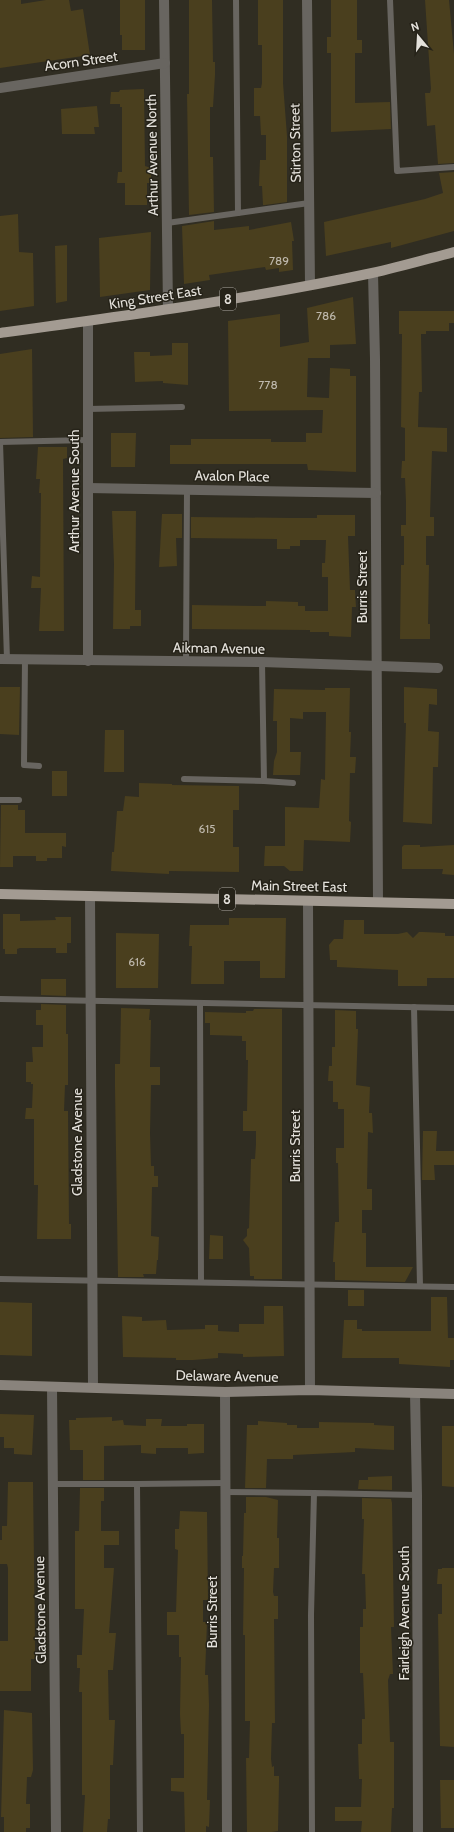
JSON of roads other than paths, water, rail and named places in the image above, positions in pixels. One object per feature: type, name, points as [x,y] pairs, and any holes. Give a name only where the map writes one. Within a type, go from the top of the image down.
[{"type":"main road","name":"King Street East","points":[[0,334],[168,309],[310,285],[373,273],[454,252]]},
{"type":"main road","name":"Main Street East","points":[[0,894],[454,904]]},
{"type":"street","name":"Arthur Avenue North","points":[[164,0],[168,309]]},
{"type":"street","name":"Stirton Street","points":[[307,0],[310,285]]},
{"type":"street","name":"Acorn Street","points":[[0,88],[165,63]]},
{"type":"street","name":"Burris Street","points":[[373,273],[376,493],[378,902]]},
{"type":"street","name":"Arthur Avenue South","points":[[88,321],[88,661]]},
{"type":"street","name":"Avalon Place","points":[[88,488],[376,493]]},
{"type":"street","name":"Aikman Avenue","points":[[3,659],[262,662],[438,668]]},
{"type":"street","name":"Gladstone Avenue","points":[[90,896],[93,1387]]},
{"type":"street","name":"Burris Street","points":[[308,901],[310,1390]]},
{"type":"street","name":"Delaware Avenue","points":[[0,1385],[225,1392],[310,1390],[454,1394]]},
{"type":"street","name":"Gladstone Avenue","points":[[52,1387],[56,1832]]},
{"type":"street","name":"Burris Street","points":[[225,1392],[227,1832]]},
{"type":"street","name":"Fairleigh Avenue South","points":[[415,1393],[417,1495],[418,1832]]},
{"type":"lane","points":[[236,0],[238,214]]},
{"type":"lane","points":[[390,0],[397,171],[454,168]]},
{"type":"lane","points":[[167,223],[309,203]]},
{"type":"lane","points":[[88,410],[182,407]]},
{"type":"lane","points":[[3,659],[0,442],[88,440]]},
{"type":"lane","points":[[186,662],[187,490]]},
{"type":"lane","points":[[25,659],[24,765],[39,766]]},
{"type":"lane","points":[[262,662],[264,781]]},
{"type":"lane","points":[[184,779],[293,783]]},
{"type":"lane","points":[[0,800],[19,800]]},
{"type":"lane","points":[[0,999],[454,1008]]},
{"type":"lane","points":[[200,1003],[201,1282]]},
{"type":"lane","points":[[414,1007],[420,1286]]},
{"type":"lane","points":[[0,1279],[454,1287]]},
{"type":"lane","points":[[53,1484],[137,1484],[225,1487],[314,1493],[417,1495]]},
{"type":"lane","points":[[137,1484],[140,1832]]},
{"type":"lane","points":[[312,1832],[310,1615],[314,1493]]}]
